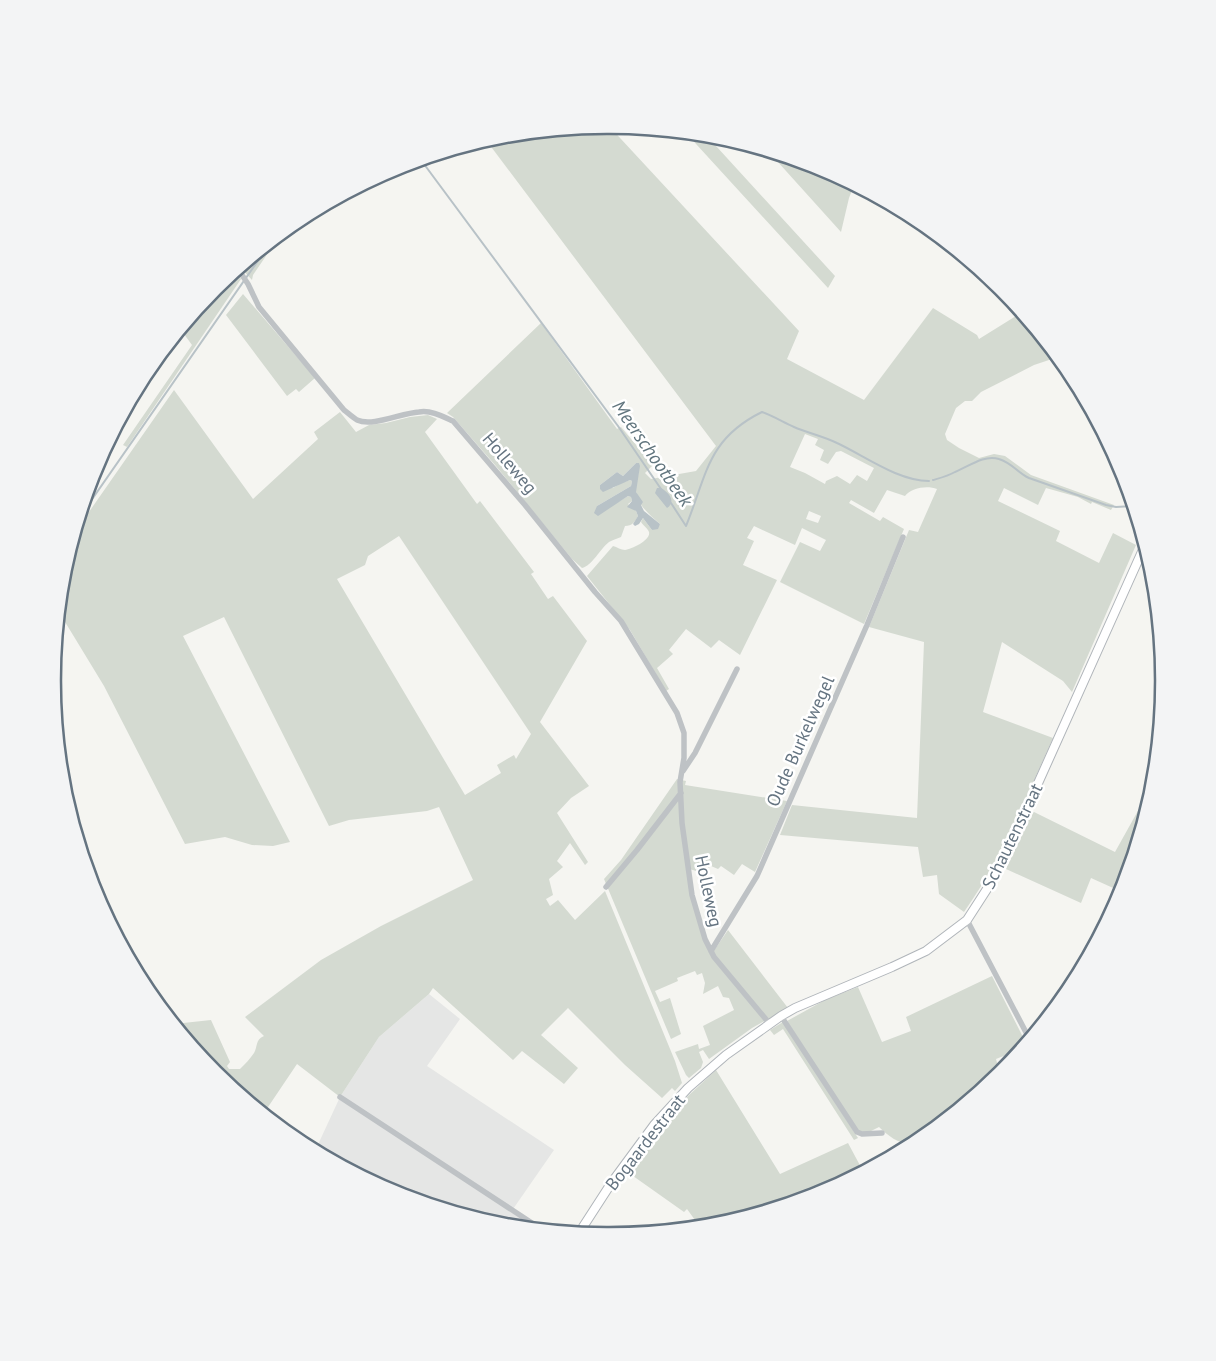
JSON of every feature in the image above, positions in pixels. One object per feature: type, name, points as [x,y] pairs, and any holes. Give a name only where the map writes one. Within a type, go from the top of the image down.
[{"type":"street","name":"Holleweg","points":[[242,275],[259,306],[344,410],[355,419],[368,422],[421,411],[439,414],[453,421],[621,621],[677,713],[684,733],[681,794],[682,823],[692,895],[704,939],[714,957],[769,1024]]},
{"type":"street","name":"Oude Burkelwegel","points":[[711,951],[756,876],[867,625],[903,537]]},
{"type":"street","name":"Schautenstraat","points":[[769,1024],[795,1008],[926,951],[967,920],[1004,859],[1140,556]]},
{"type":"street","points":[[682,772],[695,754],[737,669]]},
{"type":"street","points":[[606,886],[681,794]]},
{"type":"street","points":[[967,920],[1026,1032]]},
{"type":"street","points":[[781,1016],[857,1132],[862,1134],[882,1133]]},
{"type":"street","name":"Bogaardestraat","points":[[584,1226],[612,1182],[654,1125],[688,1088],[726,1055],[769,1024]]},
{"type":"street","points":[[340,1097],[530,1222]]},
{"type":"shaded area","points":[[617,134],[799,331],[787,359],[864,400],[933,308],[977,335],[979,339],[1016,316],[1050,360],[1034,365],[981,392],[972,401],[965,401],[956,408],[945,434],[947,440],[979,458],[994,454],[1005,456],[1031,475],[1114,505],[1111,510],[1092,502],[1091,504],[1078,497],[1046,488],[1038,505],[1004,488],[998,501],[1060,531],[1056,541],[1099,563],[1113,533],[1136,545],[1072,692],[1063,681],[1002,642],[983,712],[1053,738],[1002,849],[978,892],[964,912],[939,894],[937,875],[923,877],[918,847],[780,835],[792,805],[917,818],[924,642],[869,627],[909,530],[918,532],[937,489],[929,487],[919,488],[905,496],[887,490],[874,513],[851,500],[849,503],[880,521],[883,517],[904,529],[864,624],[780,582],[800,542],[820,551],[826,540],[802,528],[795,545],[754,526],[747,538],[754,541],[743,565],[777,580],[740,655],[719,640],[711,648],[686,629],[669,650],[673,654],[657,668],[669,689],[666,691],[630,630],[587,576],[613,546],[625,550],[636,546],[647,538],[649,532],[641,522],[643,518],[652,530],[660,524],[643,508],[637,497],[638,472],[636,463],[623,476],[617,472],[600,485],[613,488],[621,483],[632,481],[631,486],[597,506],[620,501],[628,496],[631,497],[632,501],[628,504],[636,511],[638,516],[636,520],[630,525],[625,526],[621,537],[609,542],[593,561],[582,568],[572,559],[495,465],[453,417],[447,413],[541,323],[617,429],[621,427],[653,465],[645,473],[651,479],[696,471],[716,446],[491,146],[537,138]],"holes":[[[805,434],[818,439],[815,445],[824,450],[820,460],[828,464],[836,452],[841,451],[874,468],[867,481],[857,475],[850,484],[837,476],[826,481],[825,484],[790,467]],[[809,511],[821,516],[818,523],[806,519]]]},
{"type":"shaded area","points":[[693,140],[714,144],[835,276],[828,288]]},
{"type":"shaded area","points":[[777,161],[817,175],[852,191],[841,232]]},
{"type":"shaded area","points":[[269,252],[253,275],[252,280],[245,272]]},
{"type":"shaded area","points":[[240,277],[241,279],[127,447],[123,445],[192,345],[185,335],[221,294]]},
{"type":"shaded area","points":[[243,294],[315,378],[299,392],[296,389],[287,396],[226,315]]},
{"type":"shaded area","points":[[174,390],[253,499],[318,439],[314,432],[340,412],[356,432],[369,425],[410,417],[428,415],[437,419],[425,432],[477,504],[480,501],[534,572],[531,574],[548,599],[553,596],[587,641],[540,722],[589,786],[571,798],[557,813],[588,862],[585,865],[570,843],[557,861],[563,867],[549,879],[553,895],[546,899],[550,906],[558,900],[575,920],[605,891],[675,1061],[682,1083],[675,1091],[672,1088],[662,1098],[625,1065],[568,1008],[541,1035],[578,1068],[564,1084],[522,1051],[513,1060],[433,988],[429,994],[379,1037],[340,1097],[297,1064],[267,1108],[221,1067],[182,1023],[211,1020],[230,1062],[227,1066],[229,1069],[240,1069],[252,1055],[258,1041],[264,1036],[245,1017],[321,960],[381,926],[473,880],[439,807],[427,811],[349,820],[329,826],[224,617],[183,636],[290,842],[273,846],[252,845],[225,837],[185,844],[104,686],[65,621],[80,539],[87,514]],"holes":[[[399,536],[531,734],[516,759],[514,755],[497,765],[501,773],[465,795],[337,579],[365,565],[368,556]]]},
{"type":"shaded area","points":[[636,463],[639,463],[640,466],[636,492],[643,502],[641,505],[644,511],[660,524],[658,529],[652,530],[643,518],[639,524],[635,526],[633,524],[638,516],[636,511],[627,507],[632,501],[631,497],[628,496],[598,516],[594,513],[597,506],[631,486],[632,481],[630,480],[603,492],[600,489],[600,485],[617,472],[623,476]]},
{"type":"shaded area","points":[[657,488],[661,488],[669,494],[671,502],[667,508],[655,493]]},
{"type":"shaded area","points":[[677,779],[686,781],[685,785],[787,801],[755,872],[742,864],[734,875],[721,866],[718,869],[711,866],[703,873],[686,868],[711,955],[728,930],[788,1008],[752,1028],[709,1059],[703,1050],[699,1052],[703,1062],[701,1068],[689,1078],[675,1052],[698,1044],[699,1049],[710,1045],[703,1026],[734,1010],[729,998],[723,997],[718,986],[703,994],[705,983],[702,973],[697,975],[695,971],[677,978],[678,981],[655,991],[660,1002],[670,998],[681,1034],[671,1039],[604,879],[621,860]]},
{"type":"shaded area","points":[[1139,809],[1126,856],[1114,888],[1091,878],[1081,903],[1006,869],[1032,811],[1115,852]]},
{"type":"shaded area","points":[[992,976],[1023,1036],[1006,1055],[996,1059],[997,1064],[968,1092],[941,1114],[900,1142],[879,1127],[865,1134],[858,1131],[787,1021],[825,1000],[858,987],[882,1042],[911,1031],[906,1017]]},
{"type":"shaded area","points":[[429,994],[460,1019],[427,1066],[554,1150],[511,1212],[524,1221],[466,1209],[399,1186],[366,1171],[318,1144],[340,1097],[379,1037]]},
{"type":"shaded area","points":[[783,1022],[858,1138],[854,1140],[783,1029],[774,1035],[770,1030]]},
{"type":"shaded area","points":[[716,1070],[780,1174],[848,1143],[860,1165],[817,1186],[784,1198],[750,1209],[695,1220],[687,1209],[684,1212],[626,1171],[688,1096]]},
{"type":"waterway","name":"Meerschootbeek","points":[[425,166],[618,426],[661,489]]},
{"type":"waterway","points":[[92,499],[258,261]]},
{"type":"waterway","name":"Meerschootbeek","points":[[671,503],[686,526],[711,460],[719,446],[730,434],[762,412],[848,448],[882,467],[905,477],[929,481]]},
{"type":"waterway","name":"Meerschootbeek","points":[[933,480],[950,475],[976,462],[993,458],[1008,463],[1029,478],[1106,505],[1126,506]]}]
